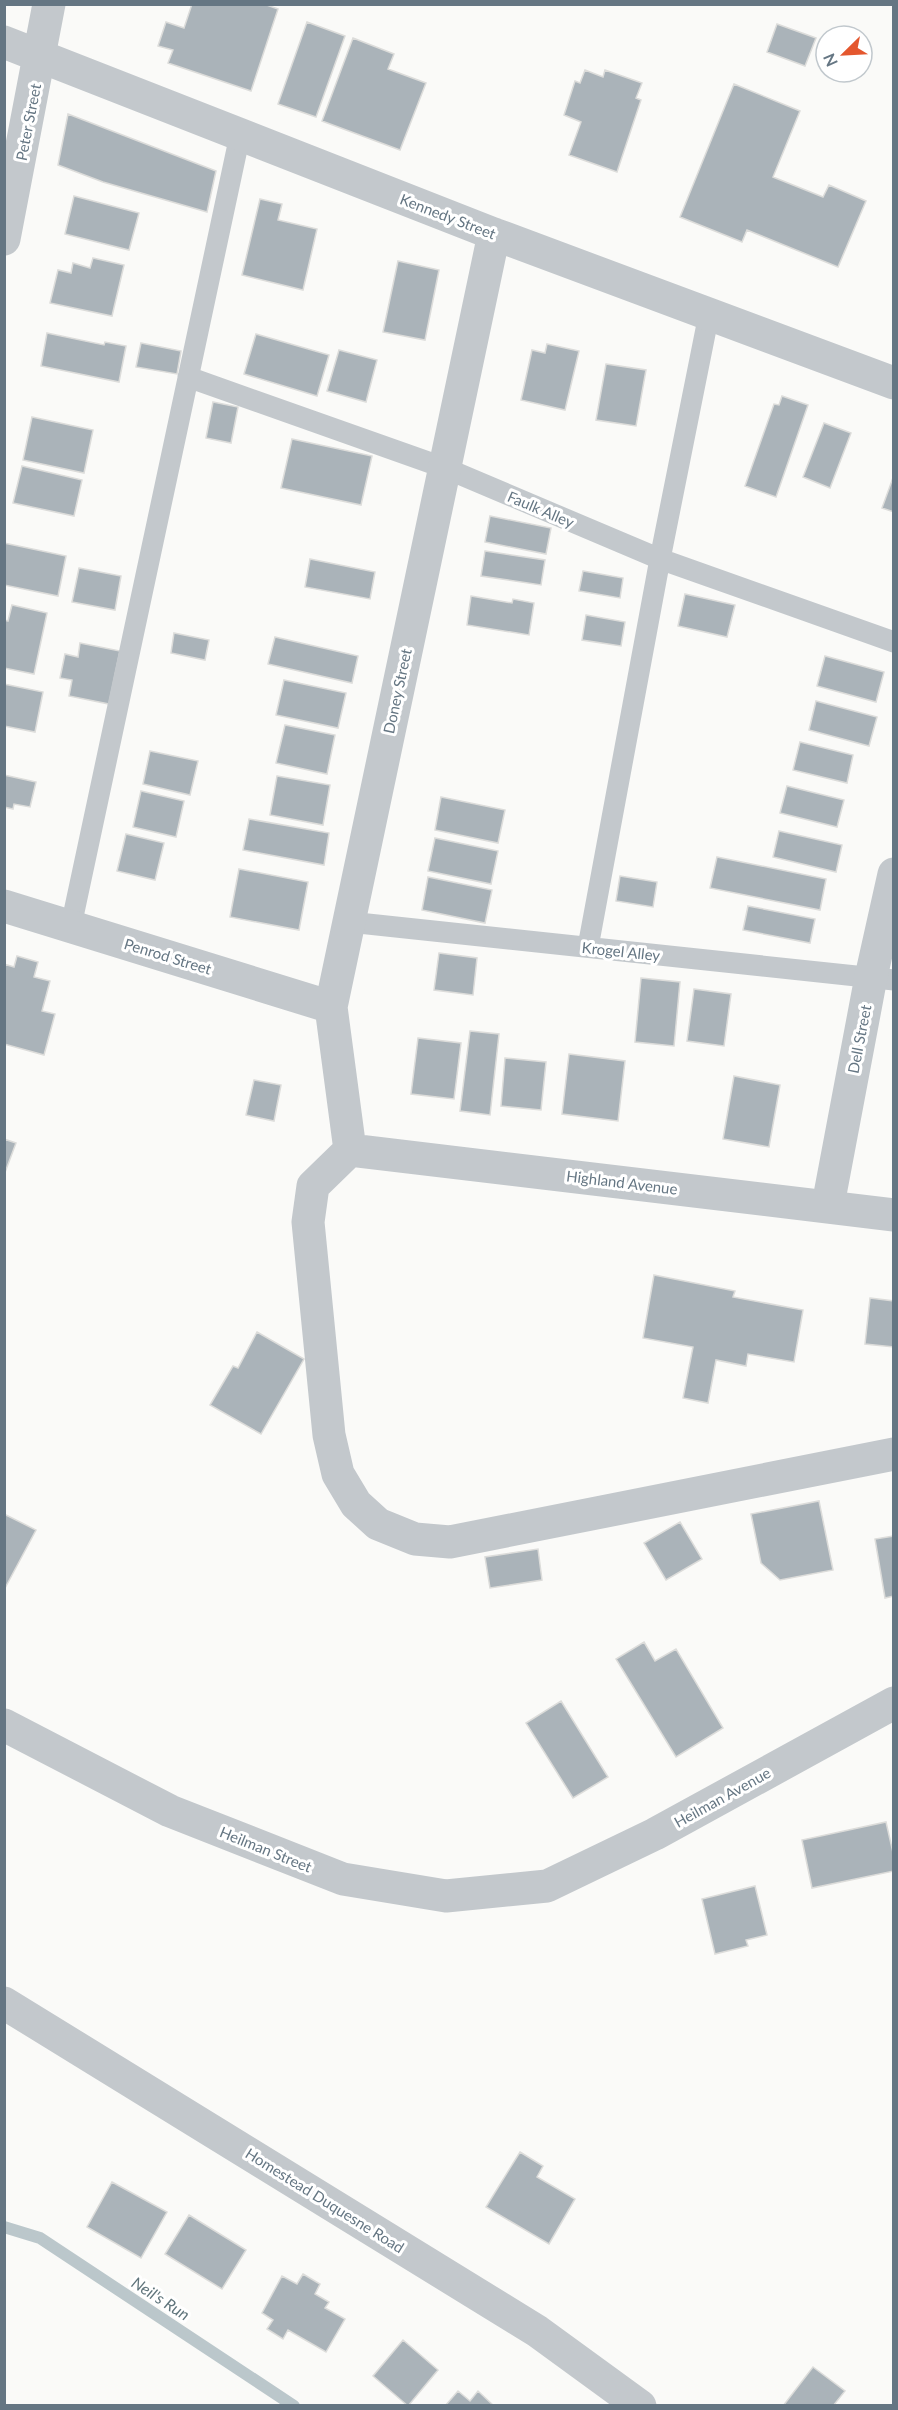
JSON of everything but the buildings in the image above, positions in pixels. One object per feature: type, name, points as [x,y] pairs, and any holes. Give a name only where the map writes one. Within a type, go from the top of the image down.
[{"type":"street","name":"Peter Street","points":[[4,239],[49,4]]},
{"type":"street","name":"Kennedy Street","points":[[4,42],[494,234],[894,383]]},
{"type":"street","name":"Doney Street","points":[[350,1150],[331,1007],[494,234]]},
{"type":"street","name":"Dell Street","points":[[828,1205],[882,979],[894,874]]},
{"type":"street","name":"Penrod Street","points":[[4,906],[331,1007]]},
{"type":"street","name":"Highland Avenue","points":[[350,1150],[828,1205],[894,1215]]},
{"type":"street","points":[[350,1150],[313,1186],[308,1222],[329,1435],[338,1474],[356,1504],[378,1524],[415,1539],[450,1542],[894,1454]]},
{"type":"street","name":"Heilman Avenue","points":[[548,1886],[655,1834],[894,1703]]},
{"type":"street","name":"Heilman Street","points":[[4,1725],[170,1810],[343,1879],[446,1896],[548,1886]]},
{"type":"street","name":"Homestead Duquesne Road","points":[[4,2003],[537,2331],[640,2406]]},
{"type":"lane","points":[[71,926],[240,135]]},
{"type":"lane","points":[[588,947],[660,559],[709,314]]},
{"type":"lane","name":"Faulk Alley","points":[[188,377],[445,468],[660,559],[894,642]]},
{"type":"lane","name":"Krogel Alley","points":[[349,922],[882,979]]},
{"type":"waterway","name":"Neil's Run","points":[[4,2227],[40,2238],[294,2406]]}]
